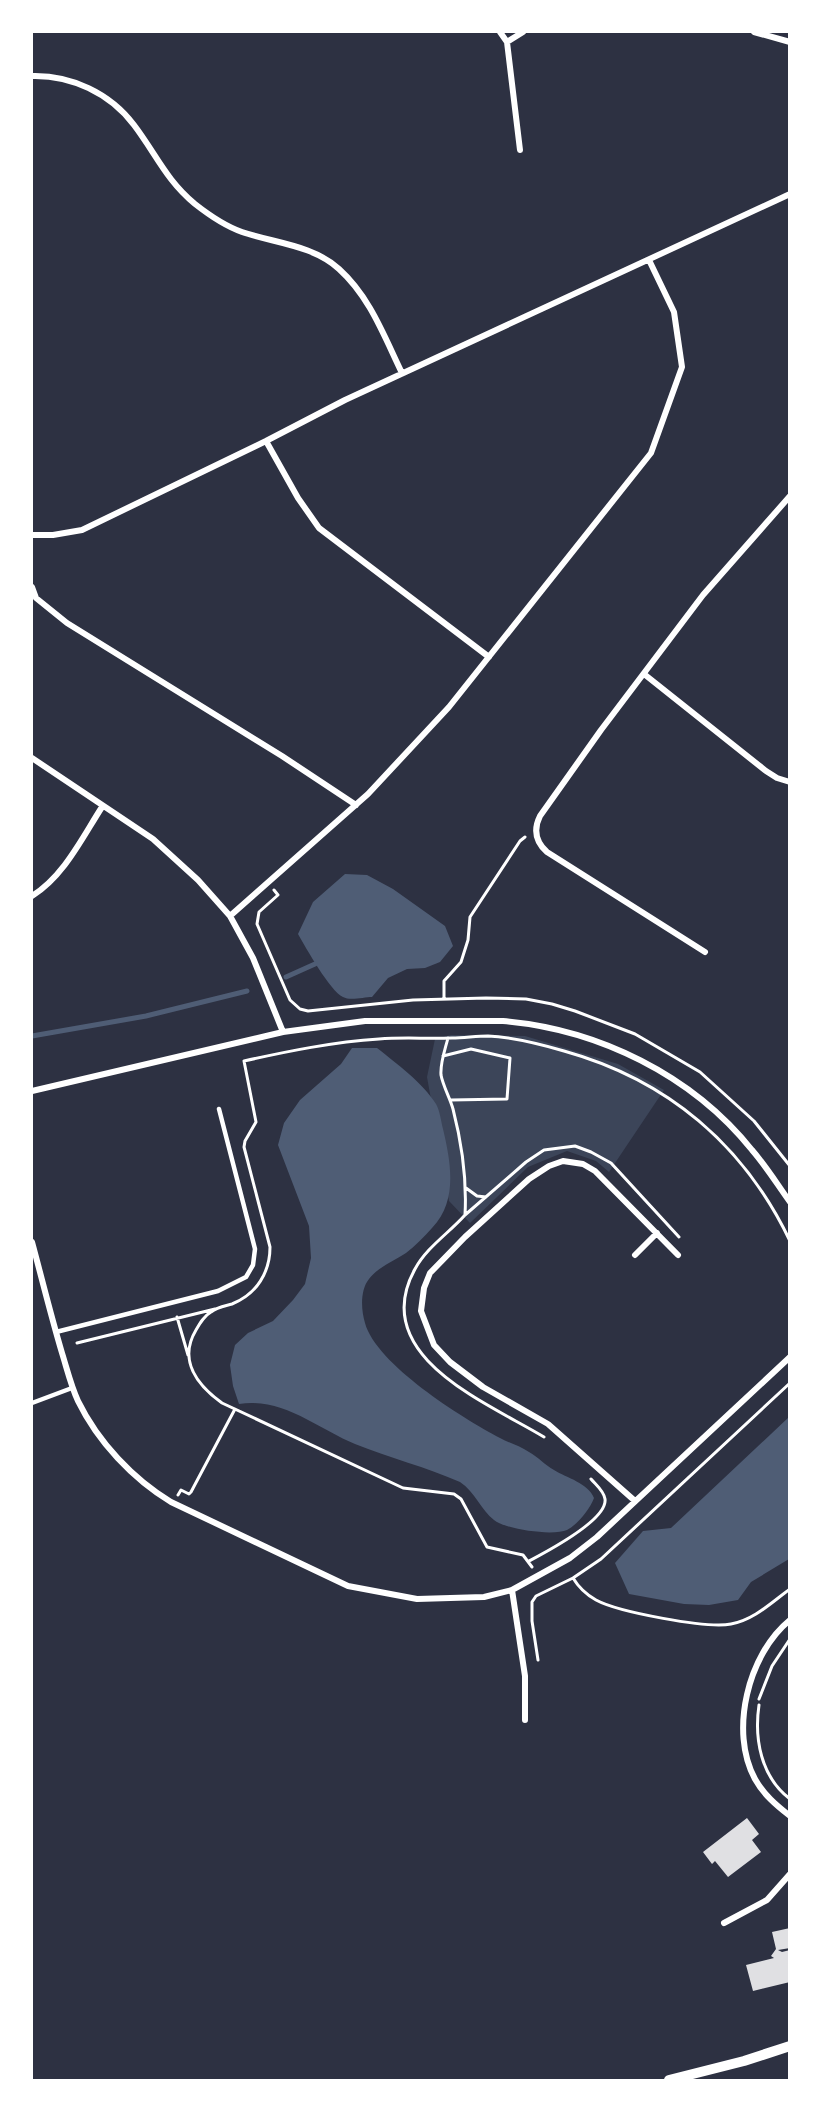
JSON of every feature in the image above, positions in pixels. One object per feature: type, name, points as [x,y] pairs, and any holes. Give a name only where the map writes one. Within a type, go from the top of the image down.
[{"type":"street","points":[[500,32],[507,42],[520,150]]},
{"type":"street","points":[[507,42],[524,32]]},
{"type":"street","points":[[754,32],[778,35],[789,42]]},
{"type":"street","points":[[32,76],[52,76],[69,80],[102,95],[132,122],[169,179],[196,205],[220,222],[240,231],[309,251],[338,268],[366,299],[402,373]]},
{"type":"street","points":[[32,536],[82,530],[345,400],[789,194]]},
{"type":"street","points":[[230,916],[368,795],[449,707],[651,453],[682,368],[674,312],[649,260]]},
{"type":"street","points":[[266,441],[298,498],[319,528],[489,657]]},
{"type":"street","points":[[705,952],[547,852],[537,840],[536,828],[540,816],[703,595],[789,496]]},
{"type":"street","points":[[32,587],[36,598],[67,623],[356,805]]},
{"type":"street","points":[[644,674],[766,771],[789,782]]},
{"type":"street","points":[[32,759],[153,839],[198,880],[230,916],[253,958],[283,1032]]},
{"type":"street","points":[[32,896],[60,871],[102,807]]},
{"type":"street","points":[[32,1091],[283,1032],[365,1021],[503,1021],[548,1027],[629,1055],[660,1071],[713,1109],[752,1149],[789,1202]]},
{"type":"street","points":[[635,1501],[548,1424],[483,1387],[450,1362],[434,1345],[421,1311],[424,1288],[430,1273],[444,1256],[529,1179],[549,1166],[563,1161],[583,1164],[595,1171],[678,1255]]},
{"type":"street","points":[[635,1254],[657,1233]]},
{"type":"street","points":[[32,1242],[72,1388],[79,1403],[103,1441],[149,1489],[171,1502],[348,1586],[417,1599],[484,1597],[512,1590],[570,1558],[597,1537],[789,1357]]},
{"type":"street","points":[[512,1590],[523,1658],[526,1695],[525,1720]]},
{"type":"street","points":[[789,1620],[768,1644],[756,1667],[746,1700],[744,1716],[746,1749],[754,1778],[773,1803],[789,1816]]},
{"type":"street","points":[[724,1923],[767,1900],[789,1874]]},
{"type":"street","points":[[669,2080],[744,2061],[789,2046]]},
{"type":"lane","points":[[56,1332],[218,1291],[246,1277],[253,1265],[255,1249],[219,1109]]},
{"type":"lane","points":[[32,1403],[72,1388]]},
{"type":"path","points":[[444,999],[444,981],[459,966],[464,954],[470,917],[520,841],[526,837]]},
{"type":"path","points":[[77,1343],[216,1309],[243,1299],[250,1293],[265,1274],[270,1259],[270,1247],[244,1147],[256,1122],[244,1061],[348,1042],[488,1036],[547,1046],[588,1057],[621,1071],[658,1091],[702,1122],[729,1148],[759,1186],[789,1242]]},
{"type":"path","points":[[448,1038],[441,1075],[456,1118]]},
{"type":"path","points":[[443,1056],[471,1049],[510,1058],[507,1099],[451,1100]]},
{"type":"path","points":[[466,1188],[477,1196],[486,1197]]},
{"type":"path","points":[[189,1357],[189,1346],[193,1335],[209,1313],[216,1309]]},
{"type":"path","points":[[177,1317],[196,1376],[207,1392],[222,1403],[403,1488],[454,1494],[461,1499],[487,1547],[523,1555],[529,1561]]},
{"type":"path","points":[[538,1660],[532,1621],[532,1602],[536,1596],[573,1578],[601,1559],[789,1383]]},
{"type":"path","points":[[178,1495],[181,1490],[189,1494],[191,1492],[236,1409]]},
{"type":"path","points":[[573,1578],[587,1595],[609,1606],[668,1619],[720,1625],[732,1624],[748,1618],[789,1589]]},
{"type":"path","points":[[789,1639],[766,1679],[759,1698],[757,1716],[757,1740],[760,1755],[770,1776],[789,1798]]},
{"type":"shaded area","points":[[345,874],[367,875],[393,889],[445,926],[453,946],[440,962],[425,968],[407,969],[388,978],[372,997],[353,999],[343,997],[325,978],[298,934],[313,902]]},
{"type":"shaded area","points":[[451,1035],[525,1036],[618,1064],[664,1090],[609,1172],[596,1161],[567,1151],[528,1167],[470,1223],[449,1201],[427,1077],[435,1039]]},
{"type":"shaded area","points":[[352,1048],[377,1048],[409,1074],[431,1096],[439,1113],[450,1168],[449,1194],[440,1217],[413,1247],[377,1271],[366,1284],[362,1300],[363,1312],[372,1339],[403,1372],[443,1404],[500,1438],[526,1450],[551,1468],[587,1488],[594,1498],[579,1521],[567,1530],[541,1532],[500,1524],[489,1516],[460,1482],[355,1444],[285,1410],[255,1403],[239,1404],[230,1365],[235,1345],[248,1333],[273,1321],[293,1300],[305,1284],[311,1258],[309,1226],[278,1145],[284,1123],[300,1100],[341,1064]]},
{"type":"shaded area","points":[[789,1417],[789,1559],[751,1582],[738,1600],[709,1605],[684,1604],[629,1594],[615,1563],[643,1531],[671,1528]]},
{"type":"building","points":[[747,1818],[759,1834],[752,1840],[761,1852],[728,1877],[715,1861],[712,1864],[703,1852]]},
{"type":"building","points":[[790,1928],[790,1948],[778,1950],[782,1952],[790,1950],[790,1982],[753,1991],[746,1965],[774,1958],[771,1956],[776,1949],[772,1932]]},
{"type":"waterway","points":[[286,977],[315,964]]},
{"type":"waterway","points":[[32,1036],[146,1016],[247,991]]}]
